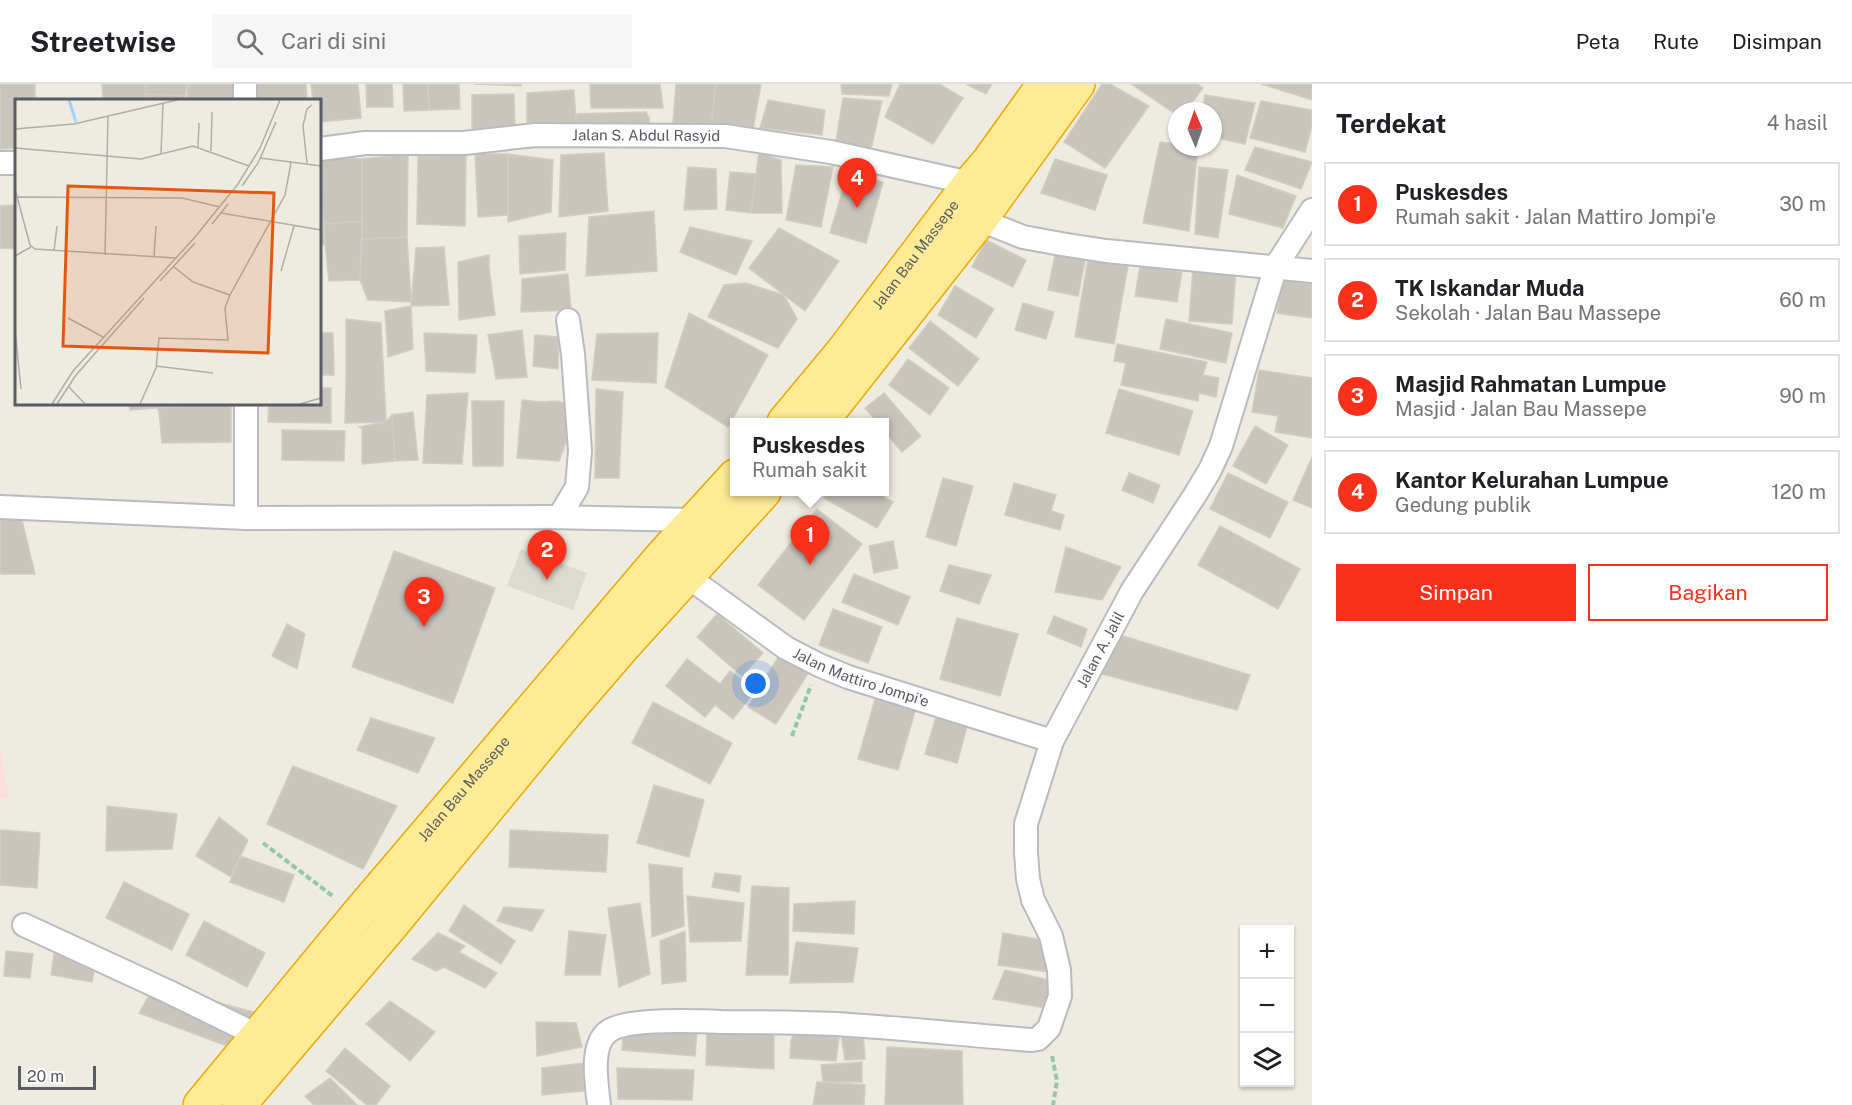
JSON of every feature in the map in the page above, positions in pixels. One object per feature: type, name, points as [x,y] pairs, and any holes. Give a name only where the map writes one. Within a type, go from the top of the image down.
[{"type":"highway","name":"Jalan Bau Massepe","points":[[788,418],[843,351],[988,162],[1044,84]]},
{"type":"highway","name":"Jalan Bau Massepe","points":[[824,418],[980,220],[1078,84]]},
{"type":"highway","name":"Jalan Bau Massepe","points":[[200,1105],[357,915],[662,556],[730,482]]},
{"type":"highway","name":"Jalan Bau Massepe","points":[[239,1105],[390,927],[545,738],[623,647],[760,496]]},
{"type":"street","name":"Jalan S. Abdul Rasyid","points":[[321,149],[365,143],[464,142],[535,135],[725,136],[831,152],[970,183]]},
{"type":"street","name":"Jalan A. Jalil","points":[[1032,1040],[1038,1039],[1049,1029],[1060,996],[1059,970],[1051,936],[1033,900],[1028,879],[1026,853],[1026,824],[1052,741],[1132,591],[1214,462],[1221,446],[1276,266],[1312,210]]},
{"type":"street","points":[[980,220],[1023,237],[1061,244],[1312,271]]},
{"type":"street","points":[[559,517],[577,488],[580,451],[573,354],[568,320]]},
{"type":"street","points":[[246,405],[246,518]]},
{"type":"street","points":[[0,507],[246,518],[559,517],[695,520]]},
{"type":"street","name":"Jalan Mattiro Jompi'e","points":[[688,577],[786,648],[819,665],[848,677],[1052,741]]},
{"type":"street","points":[[24,925],[257,1035]]},
{"type":"street","points":[[599,1105],[597,1048],[610,1030],[622,1026],[671,1021],[834,1024],[1032,1040]]},
{"type":"path","points":[[792,736],[819,665]]},
{"type":"path","points":[[263,843],[357,915]]},
{"type":"path","points":[[1032,1040],[1053,1057],[1057,1081],[1053,1105]]},
{"type":"shaded area","points":[[521,549],[587,573],[573,610],[507,586]]},
{"type":"shaded area","points":[[0,746],[9,799],[0,798]]},
{"type":"building","points":[[0,84],[35,84],[35,99],[15,99],[15,148],[0,149]]},
{"type":"building","points":[[102,84],[145,84],[146,99],[103,99]]},
{"type":"building","points":[[145,84],[187,84],[185,96],[146,94]]},
{"type":"building","points":[[188,84],[236,84],[236,99],[187,99]]},
{"type":"building","points":[[256,84],[306,84],[307,99],[256,99]]},
{"type":"building","points":[[311,84],[358,84],[361,118],[321,122],[321,99],[313,99]]},
{"type":"building","points":[[366,84],[392,84],[393,107],[367,107]]},
{"type":"building","points":[[403,84],[428,84],[429,110],[404,111]]},
{"type":"building","points":[[428,84],[459,84],[460,109],[429,110]]},
{"type":"building","points":[[474,84],[521,84],[521,86]]},
{"type":"building","points":[[590,84],[660,84],[663,108],[591,108]]},
{"type":"building","points":[[676,84],[716,84],[711,127],[673,123]]},
{"type":"building","points":[[716,84],[761,84],[752,135],[711,127]]},
{"type":"building","points":[[841,84],[892,84],[889,96],[842,94]]},
{"type":"building","points":[[900,84],[939,84],[963,98],[933,144],[885,117]]},
{"type":"building","points":[[966,84],[992,84],[986,94]]},
{"type":"building","points":[[1102,84],[1110,84],[1149,106],[1105,168],[1064,142]]},
{"type":"building","points":[[1131,84],[1197,84],[1203,88],[1193,102],[1168,102],[1168,109]]},
{"type":"building","points":[[1261,84],[1312,84],[1312,100]]},
{"type":"building","points":[[574,90],[576,122],[527,123],[527,93]]},
{"type":"building","points":[[146,94],[185,96],[185,99],[146,99]]},
{"type":"building","points":[[514,94],[515,128],[472,129],[472,95]]},
{"type":"building","points":[[1205,95],[1255,103],[1245,144],[1222,139],[1222,102],[1204,102]]},
{"type":"building","points":[[843,98],[882,101],[871,149],[836,140]]},
{"type":"building","points":[[768,100],[825,110],[822,135],[760,128]]},
{"type":"building","points":[[1261,101],[1312,110],[1312,126],[1305,152],[1250,138]]},
{"type":"building","points":[[646,112],[649,118],[650,139],[577,145],[576,114]]},
{"type":"building","points":[[1160,142],[1168,143],[1168,156],[1197,156],[1189,231],[1143,223]]},
{"type":"building","points":[[1255,147],[1312,162],[1301,189],[1245,170]]},
{"type":"building","points":[[475,152],[508,154],[508,215],[478,217]]},
{"type":"building","points":[[759,152],[781,160],[782,213],[751,213]]},
{"type":"building","points":[[604,153],[608,211],[559,217],[561,155]]},
{"type":"building","points":[[408,154],[407,237],[362,239],[362,159]]},
{"type":"building","points":[[508,154],[553,160],[551,212],[508,222]]},
{"type":"building","points":[[466,155],[465,226],[417,224],[418,156]]},
{"type":"building","points":[[321,157],[322,157],[321,202]]},
{"type":"building","points":[[322,157],[362,159],[362,221],[323,224]]},
{"type":"building","points":[[1055,159],[1107,175],[1095,210],[1041,193]]},
{"type":"building","points":[[796,165],[833,167],[821,227],[786,220]]},
{"type":"building","points":[[688,167],[716,169],[717,209],[684,210]]},
{"type":"building","points":[[1199,167],[1228,170],[1218,238],[1195,234]]},
{"type":"building","points":[[730,172],[756,174],[751,213],[726,210]]},
{"type":"building","points":[[848,172],[883,182],[866,243],[830,233]]},
{"type":"building","points":[[1237,175],[1296,196],[1283,228],[1229,214]]},
{"type":"building","points":[[322,202],[325,244],[321,244]]},
{"type":"building","points":[[15,205],[15,249],[0,248],[0,206]]},
{"type":"building","points":[[654,211],[657,271],[586,276],[589,217]]},
{"type":"building","points":[[362,221],[360,280],[329,281],[323,224]]},
{"type":"building","points":[[690,227],[752,241],[736,275],[680,252]]},
{"type":"building","points":[[779,228],[839,261],[805,311],[749,268]]},
{"type":"building","points":[[566,233],[565,270],[520,274],[519,236]]},
{"type":"building","points":[[407,237],[411,302],[368,300],[360,280],[362,239]]},
{"type":"building","points":[[986,240],[1026,260],[1013,287],[972,267]]},
{"type":"building","points":[[444,247],[449,305],[411,306],[416,248]]},
{"type":"building","points":[[1056,250],[1086,256],[1078,296],[1048,290]]},
{"type":"building","points":[[489,255],[495,315],[459,320],[458,262]]},
{"type":"building","points":[[1088,259],[1128,266],[1114,344],[1075,337]]},
{"type":"building","points":[[1140,266],[1182,272],[1177,302],[1135,296]]},
{"type":"building","points":[[1193,267],[1236,270],[1232,324],[1189,321]]},
{"type":"building","points":[[568,274],[571,310],[521,312],[522,279]]},
{"type":"building","points":[[1282,280],[1312,284],[1312,318],[1277,313]]},
{"type":"building","points":[[745,283],[784,295],[797,319],[778,348],[708,317],[724,285]]},
{"type":"building","points":[[955,286],[994,309],[976,338],[938,315]]},
{"type":"building","points":[[1023,303],[1054,312],[1046,339],[1015,330]]},
{"type":"building","points":[[411,306],[413,349],[388,357],[385,311]]},
{"type":"building","points":[[689,313],[768,355],[733,418],[730,418],[728,427],[665,387]]},
{"type":"building","points":[[346,319],[381,323],[386,422],[345,423]]},
{"type":"building","points":[[1166,319],[1232,333],[1226,363],[1160,349]]},
{"type":"building","points":[[930,321],[979,359],[958,386],[909,348]]},
{"type":"building","points":[[522,330],[527,377],[496,379],[488,335]]},
{"type":"building","points":[[321,333],[333,333],[334,375],[321,375]]},
{"type":"building","points":[[424,333],[477,335],[475,373],[426,371]]},
{"type":"building","points":[[658,333],[656,383],[592,380],[597,334]]},
{"type":"building","points":[[535,335],[559,337],[558,369],[533,366]]},
{"type":"building","points":[[1117,344],[1207,362],[1203,375],[1219,378],[1216,397],[1199,393],[1198,401],[1121,385],[1126,363],[1114,361]]},
{"type":"building","points":[[908,359],[949,388],[930,415],[889,385]]},
{"type":"building","points":[[1259,370],[1312,378],[1312,438],[1275,432],[1278,416],[1252,412]]},
{"type":"building","points":[[321,388],[331,388],[331,423],[268,422],[269,405],[321,405]]},
{"type":"building","points":[[596,389],[623,392],[619,478],[595,478]]},
{"type":"building","points":[[1119,389],[1193,411],[1179,455],[1106,433]]},
{"type":"building","points":[[468,393],[462,464],[423,463],[427,395]]},
{"type":"building","points":[[884,393],[921,436],[902,452],[889,437],[889,418],[874,418],[865,408]]},
{"type":"building","points":[[522,400],[558,401],[571,406],[570,432],[559,461],[517,458]]},
{"type":"building","points":[[472,401],[504,401],[503,466],[473,466]]},
{"type":"building","points":[[129,405],[180,405],[180,406],[130,410]]},
{"type":"building","points":[[231,405],[231,442],[162,443],[157,408]]},
{"type":"building","points":[[413,412],[418,460],[395,461],[392,415]]},
{"type":"building","points":[[392,415],[395,461],[362,464],[362,429],[359,427],[386,422]]},
{"type":"building","points":[[1255,426],[1288,445],[1266,484],[1233,466]]},
{"type":"building","points":[[282,430],[345,431],[344,461],[282,460]]},
{"type":"building","points":[[1312,457],[1312,508],[1293,500]]},
{"type":"building","points":[[1129,473],[1160,485],[1153,503],[1122,490]]},
{"type":"building","points":[[1228,473],[1288,502],[1270,538],[1210,509]]},
{"type":"building","points":[[943,478],[973,486],[956,546],[926,537]]},
{"type":"building","points":[[1014,483],[1056,495],[1051,511],[1064,515],[1060,530],[1005,515]]},
{"type":"building","points":[[825,496],[882,496],[893,502],[877,528],[824,498]]},
{"type":"building","points":[[817,509],[862,544],[804,620],[758,585]]},
{"type":"building","points":[[20,512],[35,574],[0,574],[0,514]]},
{"type":"building","points":[[1220,526],[1300,569],[1278,609],[1198,565]]},
{"type":"building","points":[[893,541],[898,568],[874,573],[869,546]]},
{"type":"building","points":[[1066,547],[1121,567],[1102,600],[1055,592]]},
{"type":"building","points":[[394,551],[495,588],[453,703],[352,667]]},
{"type":"building","points":[[949,565],[991,575],[979,604],[940,591]]},
{"type":"building","points":[[854,574],[910,597],[898,625],[842,602]]},
{"type":"building","points":[[833,609],[882,627],[868,663],[819,645]]},
{"type":"building","points":[[717,614],[763,653],[742,676],[697,637]]},
{"type":"building","points":[[1054,616],[1087,629],[1081,647],[1047,633]]},
{"type":"building","points":[[957,618],[1018,634],[1000,696],[940,679]]},
{"type":"building","points":[[287,624],[305,634],[297,669],[272,656]]},
{"type":"building","points":[[1120,635],[1250,675],[1237,710],[1102,674]]},
{"type":"building","points":[[780,654],[809,672],[776,724],[748,707]]},
{"type":"building","points":[[687,659],[720,684],[730,671],[756,690],[733,719],[715,705],[705,717],[666,686]]},
{"type":"building","points":[[876,696],[916,708],[898,770],[858,759]]},
{"type":"building","points":[[653,702],[732,743],[710,784],[632,743]]},
{"type":"building","points":[[937,714],[968,723],[957,763],[925,754]]},
{"type":"building","points":[[371,718],[435,738],[418,773],[357,750]]},
{"type":"building","points":[[293,766],[397,806],[363,869],[267,824]]},
{"type":"building","points":[[654,785],[704,800],[689,857],[637,843]]},
{"type":"building","points":[[107,806],[177,814],[172,849],[106,851]]},
{"type":"building","points":[[219,817],[248,840],[231,877],[196,856]]},
{"type":"building","points":[[0,830],[40,833],[37,888],[0,885]]},
{"type":"building","points":[[510,830],[608,835],[606,872],[509,867]]},
{"type":"building","points":[[240,856],[294,875],[284,902],[230,882]]},
{"type":"building","points":[[649,864],[682,868],[684,926],[652,937]]},
{"type":"building","points":[[715,873],[741,876],[739,892],[712,887]]},
{"type":"building","points":[[124,882],[189,914],[172,950],[106,918]]},
{"type":"building","points":[[752,886],[789,888],[788,975],[746,975]]},
{"type":"building","points":[[687,896],[744,903],[741,941],[690,942]]},
{"type":"building","points":[[855,901],[854,934],[793,931],[794,904]]},
{"type":"building","points":[[640,903],[650,974],[619,987],[608,908]]},
{"type":"building","points":[[464,905],[515,941],[501,964],[449,931]]},
{"type":"building","points":[[504,907],[544,910],[532,931],[497,921]]},
{"type":"building","points":[[204,921],[265,953],[247,987],[186,955]]},
{"type":"building","points":[[569,931],[606,935],[600,975],[565,975]]},
{"type":"building","points":[[685,931],[686,981],[662,984],[660,941]]},
{"type":"building","points":[[438,933],[465,946],[459,952],[497,973],[485,988],[444,967],[436,971],[412,959]]},
{"type":"building","points":[[1003,933],[1048,941],[1049,972],[998,965]]},
{"type":"building","points":[[796,942],[858,948],[853,982],[790,983]]},
{"type":"building","points":[[6,951],[33,954],[30,978],[4,976]]},
{"type":"building","points":[[54,954],[96,962],[92,982],[51,975]]},
{"type":"building","points":[[1005,970],[1050,980],[1045,1008],[993,999]]},
{"type":"building","points":[[155,985],[253,1012],[235,1049],[139,1013]]},
{"type":"building","points":[[390,1001],[435,1032],[410,1061],[366,1024]]},
{"type":"building","points":[[625,1015],[698,1021],[695,1056],[622,1050]]},
{"type":"building","points":[[536,1022],[576,1023],[582,1047],[537,1056]]},
{"type":"building","points":[[707,1027],[774,1029],[774,1069],[706,1065]]},
{"type":"building","points":[[795,1031],[839,1038],[836,1061],[790,1058],[791,1040]]},
{"type":"building","points":[[863,1032],[865,1059],[845,1060],[841,1034]]},
{"type":"building","points":[[887,1047],[962,1051],[963,1105],[885,1105]]},
{"type":"building","points":[[345,1048],[390,1086],[376,1105],[367,1105],[326,1071]]},
{"type":"building","points":[[862,1062],[862,1082],[823,1082],[821,1065]]},
{"type":"building","points":[[584,1063],[584,1091],[542,1095],[542,1068]]},
{"type":"building","points":[[617,1068],[694,1070],[692,1100],[618,1099]]},
{"type":"building","points":[[330,1078],[357,1105],[314,1105],[305,1096]]},
{"type":"building","points":[[817,1082],[865,1085],[864,1105],[813,1105]]},
{"type":"place","name":"Kantor Kelurahan Lumpue","points":[[857,208]]},
{"type":"place","name":"Puskesdes","points":[[810,565]]},
{"type":"place","name":"TK Iskandar Muda","points":[[547,580]]},
{"type":"place","name":"Masjid Rahmatan Lumpue","points":[[424,627]]}]
